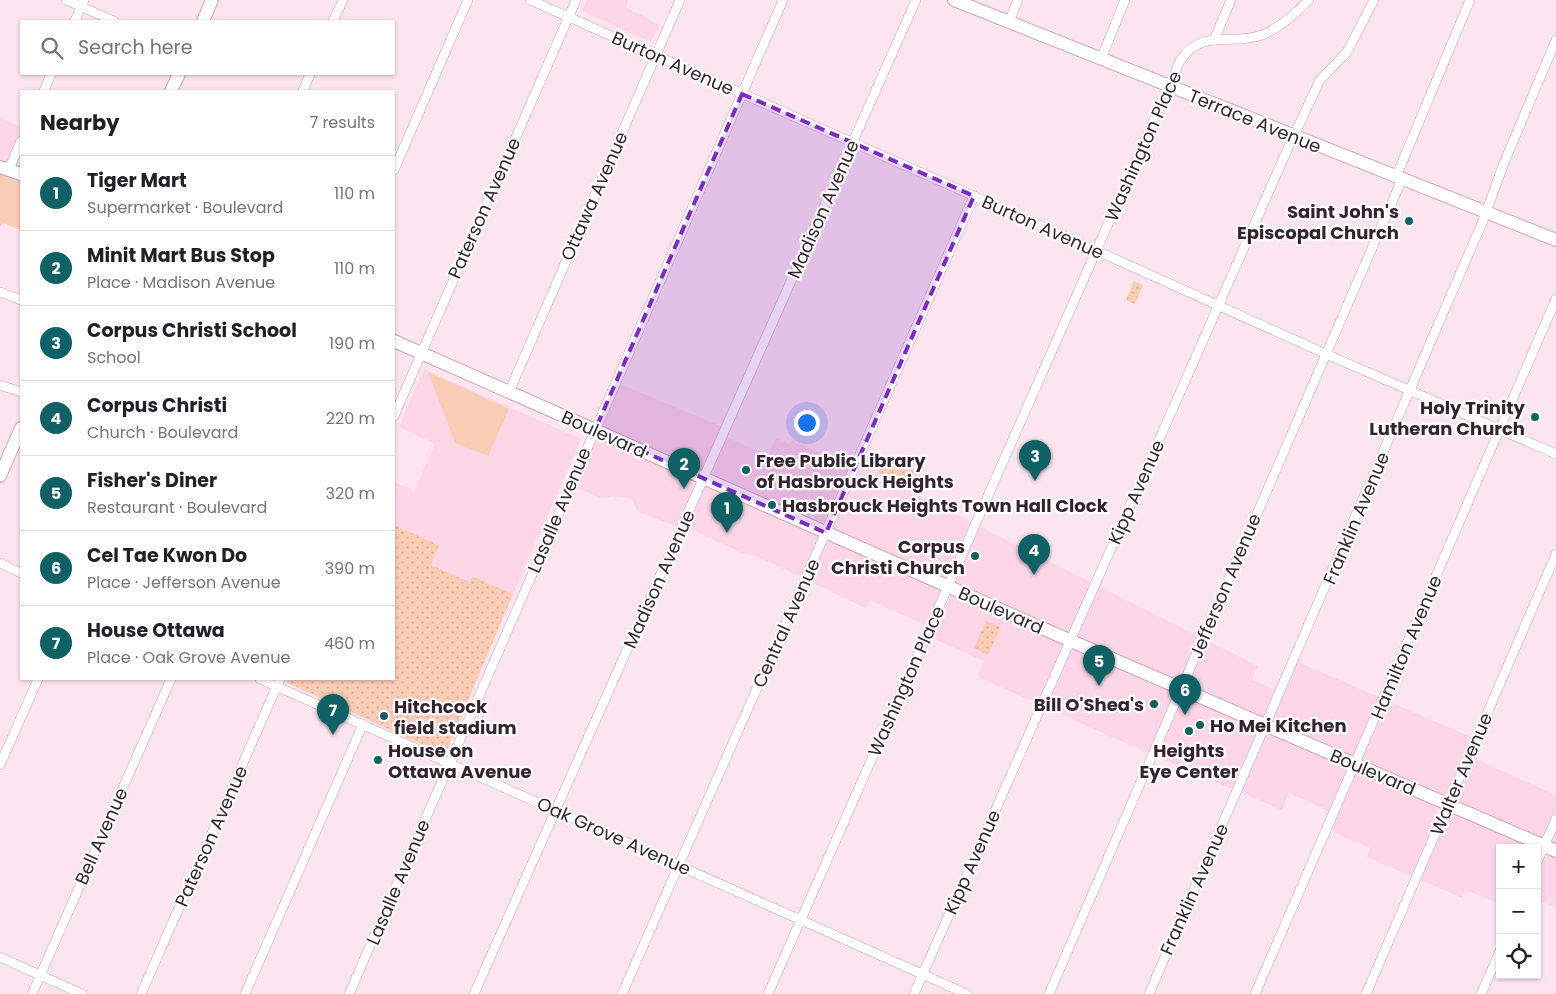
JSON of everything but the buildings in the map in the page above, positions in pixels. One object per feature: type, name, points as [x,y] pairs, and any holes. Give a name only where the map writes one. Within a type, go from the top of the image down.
[{"type":"street","points":[[66,0],[83,4],[112,20]]},
{"type":"street","points":[[203,20],[212,0]]},
{"type":"street","points":[[334,20],[343,0]]},
{"type":"street","points":[[395,168],[468,0]]},
{"type":"street","name":"Burton Avenue","points":[[530,0],[1097,251],[1221,300],[1326,354],[1556,454]]},
{"type":"street","name":"Paterson Avenue","points":[[395,414],[576,0]]},
{"type":"street","name":"Ottawa Avenue","points":[[509,392],[680,0]]},
{"type":"street","name":"Lasalle Avenue","points":[[349,994],[783,0]]},
{"type":"street","name":"Madison Avenue","points":[[474,994],[916,0]]},
{"type":"street","name":"Terrace Avenue","points":[[954,0],[1556,240]]},
{"type":"street","points":[[1009,22],[1018,0]]},
{"type":"street","points":[[1101,58],[1125,0]]},
{"type":"street","points":[[1214,40],[1231,0]]},
{"type":"street","name":"Washington Place","points":[[768,994],[1185,54],[1199,43],[1254,37],[1268,32],[1298,12],[1309,0]]},
{"type":"street","name":"Kipp Avenue","points":[[914,994],[1294,136],[1320,80],[1346,52],[1374,0]]},
{"type":"street","name":"Jefferson Avenue","points":[[1049,994],[1326,354],[1470,0]]},
{"type":"street","points":[[75,20],[83,4]]},
{"type":"street","name":"Franklin Avenue","points":[[1149,994],[1486,212],[1504,163],[1556,40]]},
{"type":"street","points":[[44,90],[52,75]]},
{"type":"street","points":[[172,90],[179,75]]},
{"type":"street","points":[[303,90],[310,75]]},
{"type":"street","points":[[20,143],[4,168],[20,174]]},
{"type":"street","name":"Central Avenue","points":[[622,994],[974,196]]},
{"type":"street","points":[[0,292],[20,300]]},
{"type":"street","name":"Hamilton Avenue","points":[[1255,994],[1556,299]]},
{"type":"street","name":"Boulevard","points":[[395,341],[1070,641],[1550,849]]},
{"type":"street","points":[[0,385],[20,392]]},
{"type":"street","points":[[0,476],[20,430]]},
{"type":"street","name":"Walter Avenue","points":[[1366,994],[1556,554]]},
{"type":"street","points":[[0,563],[20,573]]},
{"type":"street","points":[[0,765],[38,680]]},
{"type":"street","name":"Bell Avenue","points":[[32,994],[171,680]]},
{"type":"street","name":"Oak Grove Avenue","points":[[266,680],[279,682],[363,724],[967,994]]},
{"type":"street","name":"Paterson Avenue","points":[[142,994],[279,682]]},
{"type":"street","points":[[245,994],[363,724]]},
{"type":"street","points":[[1541,858],[1550,849],[1556,819]]},
{"type":"street","points":[[0,957],[82,994]]},
{"type":"street","points":[[1481,994],[1496,960]]},
{"type":"highlighted area","points":[[742,94],[974,196],[826,533],[595,430]]},
{"type":"shaded area","points":[[587,0],[628,0],[626,7],[660,25],[651,42],[582,11]]},
{"type":"shaded area","points":[[0,119],[20,127],[20,189],[0,177]]},
{"type":"shaded area","points":[[0,168],[20,175],[20,230],[3,223],[0,227]]},
{"type":"shaded area","points":[[1134,281],[1143,285],[1135,304],[1126,300]]},
{"type":"shaded area","points":[[424,369],[581,439],[513,594],[473,576],[470,582],[431,565],[439,545],[395,525],[395,482],[414,491],[435,444],[399,427]]},
{"type":"shaded area","points":[[428,372],[509,409],[488,456],[455,443]]},
{"type":"shaded area","points":[[615,382],[720,426],[729,438],[768,456],[776,438],[790,444],[792,441],[848,464],[871,450],[922,473],[913,493],[1258,666],[1252,680],[1274,689],[1298,662],[1471,737],[1474,758],[1556,795],[1556,908],[1541,902],[1541,844],[1496,844],[1496,902],[1465,890],[1462,898],[1367,857],[1370,848],[1334,833],[1325,809],[1289,793],[1282,810],[1143,751],[978,677],[984,661],[932,638],[923,624],[871,601],[867,609],[759,557],[740,552],[690,529],[672,525],[637,511],[632,499],[613,496],[604,499],[570,485]]},
{"type":"shaded area","points":[[885,457],[921,473],[915,488],[878,472]]},
{"type":"shaded area","points":[[395,525],[439,545],[431,565],[470,582],[472,576],[513,594],[445,755],[286,682],[287,680],[395,680]]},
{"type":"shaded area","points":[[986,621],[1001,627],[988,655],[974,648]]},
{"type":"place","name":"Saint John's Episcopal Church","points":[[1409,221]]},
{"type":"place","name":"Holy Trinity Lutheran Church","points":[[1535,417]]},
{"type":"place","name":"Free Public Library of Hasbrouck Heights","points":[[746,470]]},
{"type":"place","name":"Corpus Christi School","points":[[1035,481]]},
{"type":"place","name":"Minit Mart Bus Stop","points":[[684,489]]},
{"type":"place","name":"Hasbrouck Heights Town Hall Clock","points":[[772,505]]},
{"type":"place","name":"Tiger Mart","points":[[727,533]]},
{"type":"place","name":"Corpus Christi Church","points":[[975,556]]},
{"type":"place","name":"Corpus Christi","points":[[1034,575]]},
{"type":"place","name":"Fisher's Diner","points":[[1099,686]]},
{"type":"place","name":"Bill O'Shea's","points":[[1154,704]]},
{"type":"place","name":"Cel Tae Kwon Do","points":[[1185,715]]},
{"type":"place","name":"Hitchcock field stadium","points":[[384,716]]},
{"type":"place","name":"Ho Mei Kitchen","points":[[1200,725]]},
{"type":"place","name":"Heights Eye Center","points":[[1189,731]]},
{"type":"place","name":"House Ottawa","points":[[333,735]]},
{"type":"place","name":"House on Ottawa Avenue","points":[[378,760]]}]
